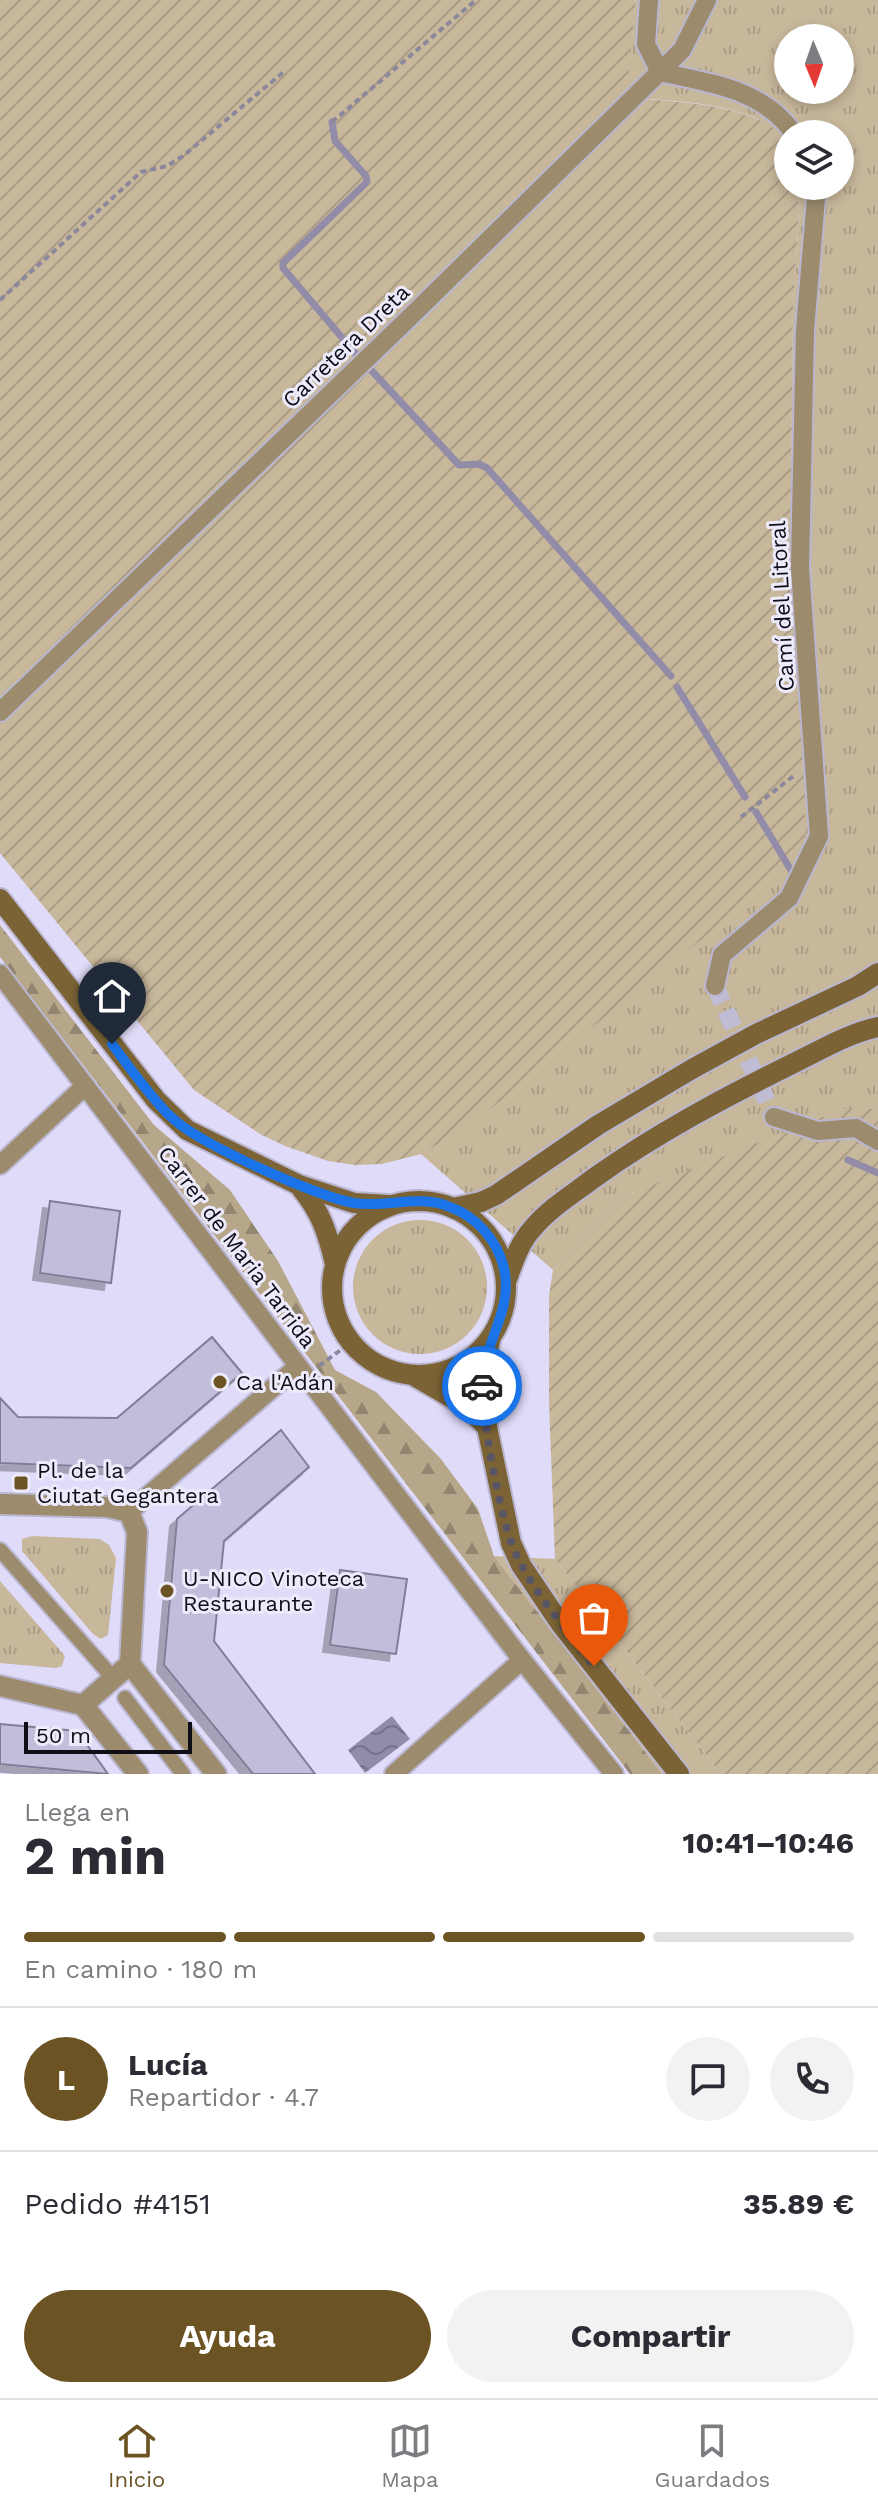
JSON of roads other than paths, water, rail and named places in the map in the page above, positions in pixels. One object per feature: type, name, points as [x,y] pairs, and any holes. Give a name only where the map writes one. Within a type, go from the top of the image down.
[{"type":"main road","name":"Carrer de Maria Tarrida","points":[[0,899],[169,1116],[187,1130],[299,1185],[354,1203],[392,1205]]},
{"type":"main road","points":[[453,1208],[496,1195],[598,1125],[692,1069],[878,973]]},
{"type":"main road","points":[[679,1774],[560,1623],[521,1565],[511,1543],[487,1427],[482,1382],[491,1337],[503,1311],[506,1282],[517,1252],[530,1231],[548,1212],[629,1153],[708,1106],[852,1035],[878,1027]]},
{"type":"main road","name":"Carrer de Maria Tarrida","points":[[299,1185],[326,1225],[335,1264]]},
{"type":"main road","points":[[491,1337],[473,1357],[457,1367],[432,1375],[414,1375],[383,1368],[350,1343],[341,1329],[333,1305],[331,1281],[335,1264],[345,1241],[356,1227],[376,1212],[392,1205],[423,1201],[453,1208],[473,1220],[490,1237],[501,1259],[506,1282]]},
{"type":"main road","points":[[414,1375],[466,1406],[487,1427]]},
{"type":"street","points":[[649,0],[646,44],[660,72],[753,96],[785,120]]},
{"type":"street","name":"Carretera Dreta","points":[[0,712],[682,50],[707,0]]},
{"type":"street","name":"Camí del Litoral","points":[[715,986],[722,955],[789,898],[819,836],[800,568],[805,330],[816,200]]},
{"type":"street","name":"Carrer de Maria Tarrida","points":[[0,974],[300,1371],[522,1660],[614,1774]]},
{"type":"street","points":[[0,1165],[85,1086]]},
{"type":"street","points":[[774,1117],[818,1131],[856,1128],[878,1141]]},
{"type":"street","points":[[129,1512],[300,1371]]},
{"type":"street","points":[[0,1504],[107,1507],[129,1512]]},
{"type":"street","points":[[129,1512],[137,1532],[130,1664],[216,1774]]},
{"type":"street","points":[[0,1550],[106,1670]]},
{"type":"street","points":[[394,1774],[522,1660]]},
{"type":"street","points":[[83,1705],[130,1664]]},
{"type":"street","points":[[0,1686],[83,1705],[138,1774]]},
{"type":"street","points":[[125,1698],[183,1774]]},
{"type":"water","points":[[392,1716],[410,1739],[365,1773],[348,1750]]},
{"type":"waterway","points":[[332,122],[335,141],[366,176],[367,182],[283,263],[283,268],[361,360]]},
{"type":"waterway","points":[[372,371],[459,465],[479,464],[487,468],[671,676]]},
{"type":"waterway","points":[[677,687],[745,797]]},
{"type":"waterway","points":[[756,812],[792,872]]},
{"type":"waterway","points":[[848,1160],[878,1173]]},
{"type":"tunnel","points":[[715,986],[774,1117]]},
{"type":"place","name":"Ca l'Adán","points":[[220,1382]]},
{"type":"place","name":"Pl. de la Ciutat Gegantera","points":[[21,1483]]},
{"type":"place","name":"U-NICO Vinoteca Restaurante","points":[[167,1591]]}]
